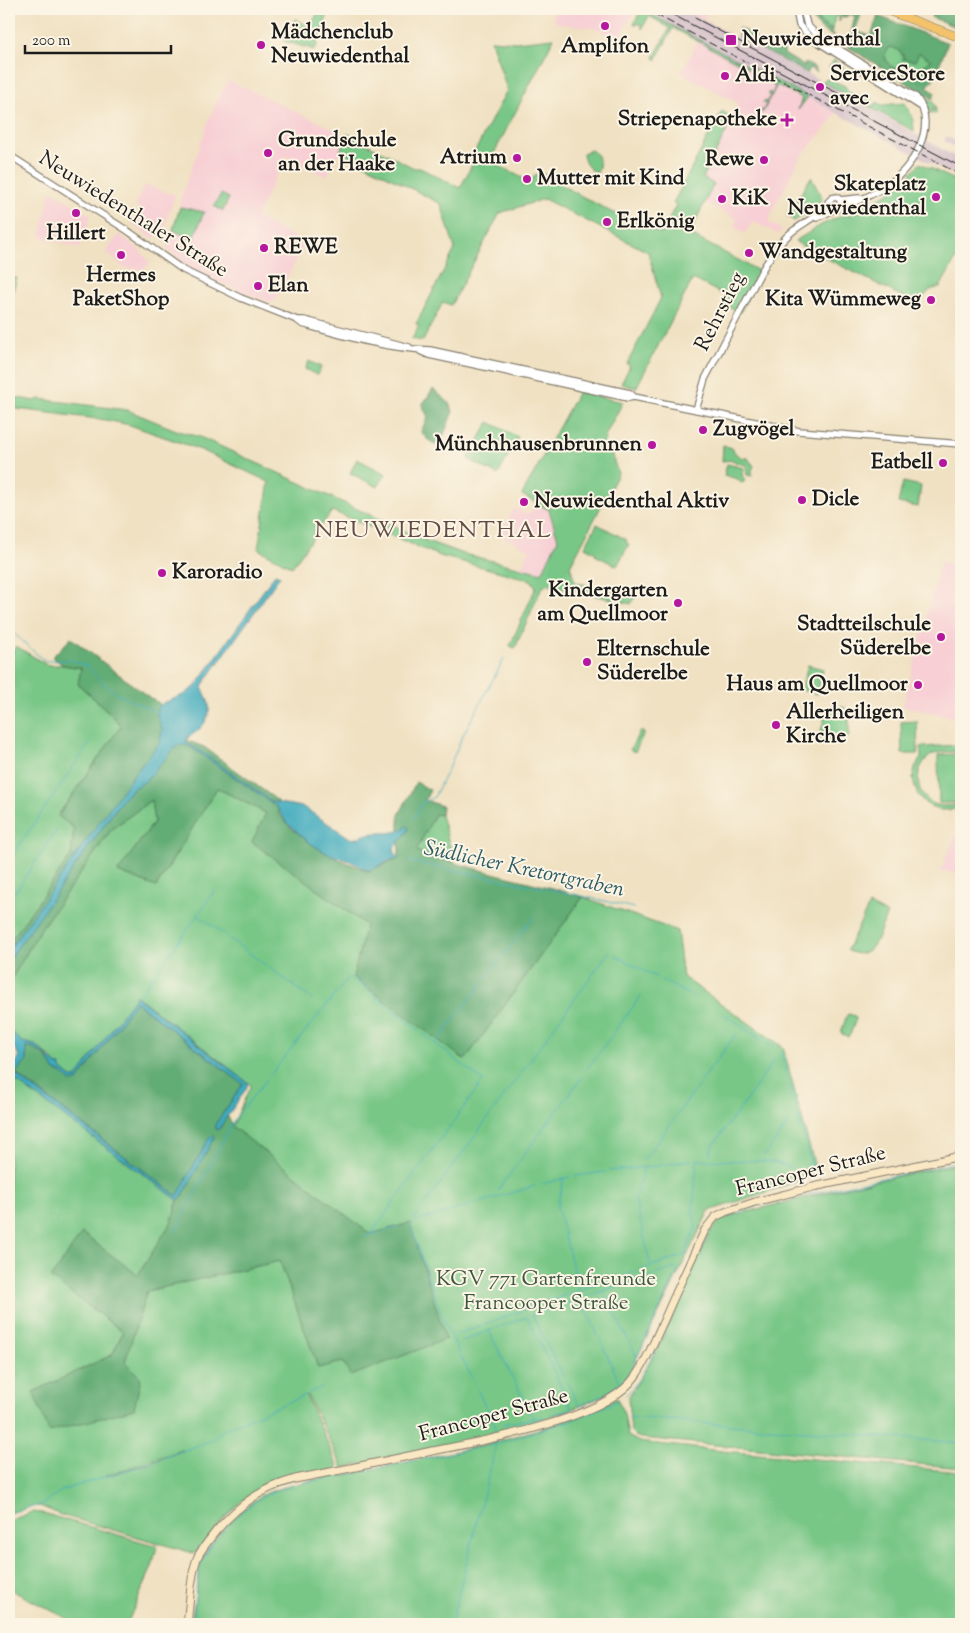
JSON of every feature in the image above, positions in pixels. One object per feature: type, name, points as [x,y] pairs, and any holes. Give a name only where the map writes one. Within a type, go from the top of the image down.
[{"type":"main road","points":[[883,9],[961,38]]},
{"type":"main road","name":"Francoper Straße","points":[[188,1624],[198,1557],[229,1517],[259,1493],[281,1483],[531,1429],[600,1404],[619,1393],[638,1372],[657,1336],[704,1230],[715,1218],[734,1208],[783,1194],[961,1156]]},
{"type":"street","points":[[796,9],[798,22],[807,35],[921,107]]},
{"type":"street","points":[[804,9],[806,23],[814,33],[912,94],[921,107],[923,137],[912,162],[903,173],[886,186],[838,209],[831,208],[829,200],[837,197],[840,200],[863,197]]},
{"type":"street","name":"Neuwiedenthaler Straße","points":[[9,156],[123,227],[183,270],[240,298],[297,320],[302,324],[394,347],[416,350],[429,355],[628,398],[634,397],[808,432],[961,444]]},
{"type":"street","points":[[840,200],[841,207]]},
{"type":"street","name":"Rehrstieg","points":[[696,410],[705,379],[760,272],[785,238],[813,219],[824,216],[831,208]]},
{"type":"shaded area","points":[[554,9],[635,9],[619,39],[599,29],[557,23],[553,18]]},
{"type":"shaded area","points":[[641,9],[682,9],[823,82],[961,160],[961,179]]},
{"type":"shaded area","points":[[692,9],[706,9],[705,20],[691,13]]},
{"type":"shaded area","points":[[698,41],[837,113],[799,160],[772,212],[769,223],[782,230],[778,234],[753,221],[745,233],[734,227],[737,219],[705,202],[714,185],[703,179],[733,118],[738,103],[681,73]]},
{"type":"shaded area","name":"Grundschule an der Haake","points":[[228,80],[348,136],[326,177],[286,156],[256,217],[305,243],[275,301],[271,303],[219,282],[188,266],[168,251],[167,247],[173,230],[193,240],[204,212],[180,207],[181,197],[213,109]]},
{"type":"shaded area","points":[[947,136],[961,145],[961,151],[944,141]]},
{"type":"shaded area","points":[[144,185],[175,195],[162,235],[151,238],[132,224],[140,209],[135,205]]},
{"type":"shaded area","points":[[51,191],[91,215],[80,248],[40,237]]},
{"type":"shaded area","points":[[119,234],[136,247],[150,262],[143,272],[138,269],[123,267],[106,252]]},
{"type":"shaded area","points":[[536,502],[549,510],[558,540],[541,573],[521,567],[530,550],[498,534],[500,530],[502,531],[514,508],[526,514],[531,512]]},
{"type":"shaded area","name":"Stadtteilschule Süderelbe","points":[[941,561],[961,568],[961,719],[903,706]]},
{"type":"shaded area","points":[[961,825],[961,873],[940,871]]},
{"type":"green space","points":[[320,9],[329,11],[315,50],[284,41],[295,19],[311,25]]},
{"type":"green space","points":[[811,9],[815,9],[817,20],[832,30],[831,33],[836,38],[816,23],[811,14]]},
{"type":"green space","points":[[815,9],[831,11],[845,17],[841,17],[839,22],[839,16],[835,16],[832,30],[822,24],[815,13]]},
{"type":"green space","points":[[824,9],[848,9],[862,12],[855,31],[871,36],[878,16],[948,43],[934,78],[927,87],[935,93],[933,99],[848,47],[855,16],[848,14],[847,17],[838,12]],"holes":[[[891,47],[902,54],[904,57],[902,59],[915,61],[919,53],[931,60],[912,75],[889,64],[885,56],[886,51]]]},
{"type":"green space","points":[[934,9],[961,9],[961,29],[931,17]]},
{"type":"green space","points":[[641,10],[808,97],[798,110],[802,98],[777,85],[763,112],[759,111],[763,111],[766,104],[763,103],[764,101],[767,102],[771,96],[768,94],[769,92],[772,94],[775,87],[772,85],[774,82],[673,28],[656,60],[654,57],[670,28],[649,16],[642,29],[641,24],[634,24]]},
{"type":"green space","points":[[739,28],[753,35],[759,43],[778,51],[781,48],[784,50],[784,54],[804,66],[805,63],[814,67],[817,72],[809,68],[807,73],[738,37]]},
{"type":"green space","points":[[554,38],[490,161],[530,182],[535,175],[544,174],[613,213],[622,214],[661,234],[676,205],[673,203],[722,111],[733,118],[703,178],[714,184],[689,234],[761,272],[740,313],[725,305],[728,297],[693,279],[636,388],[621,384],[630,366],[627,364],[661,298],[648,252],[544,199],[500,213],[451,305],[443,302],[423,341],[412,339],[419,326],[416,324],[455,249],[441,204],[340,151],[348,134],[414,168],[420,168],[460,188],[475,159],[472,157],[507,90],[491,40],[516,42]]},
{"type":"green space","points":[[891,47],[898,50],[904,57],[919,53],[931,59],[912,75],[889,64],[885,56],[886,51]]},
{"type":"green space","points":[[834,60],[846,72],[836,74],[838,69],[836,67],[829,68]]},
{"type":"green space","points":[[825,79],[845,86],[847,90],[856,96],[858,94],[865,100],[867,96],[873,99],[870,104],[874,106],[877,102],[882,105],[905,103],[913,118],[914,131],[823,82]]},
{"type":"green space","points":[[920,94],[933,102],[936,108],[932,108],[932,110],[936,109],[936,114],[931,113],[918,95]]},
{"type":"green space","points":[[591,150],[599,160],[597,173],[589,168],[584,160],[583,153]]},
{"type":"green space","points":[[920,163],[961,183],[961,250],[940,287],[930,290],[917,304],[795,241],[821,225],[843,215],[851,215],[859,207],[889,193],[905,180]]},
{"type":"green space","points":[[811,177],[822,198],[817,209],[794,221],[787,216]]},
{"type":"green space","points":[[221,194],[229,198],[223,211],[214,206]]},
{"type":"green space","points":[[180,207],[204,212],[193,240],[173,230]]},
{"type":"green space","points":[[9,276],[17,278],[10,301],[9,301]]},
{"type":"green space","points":[[309,361],[321,367],[317,375],[305,369]]},
{"type":"green space","points":[[433,389],[448,402],[453,411],[443,437],[436,445],[427,439],[421,431],[428,417],[422,405]]},
{"type":"green space","points":[[578,392],[623,402],[606,434],[603,445],[610,449],[618,474],[570,566],[575,582],[635,597],[631,604],[547,584],[541,589],[515,648],[510,646],[536,587],[531,580],[440,556],[332,511],[292,567],[258,549],[269,482],[201,450],[130,425],[106,420],[9,408],[9,396],[35,401],[39,399],[127,410],[176,430],[200,437],[427,541],[460,553],[542,573],[558,539],[549,510],[522,495]]},
{"type":"green space","points":[[489,422],[518,437],[498,475],[468,459]]},
{"type":"green space","points":[[723,445],[732,448],[735,453],[744,459],[747,457],[754,466],[752,476],[747,475],[746,465],[733,460],[722,461]]},
{"type":"green space","points":[[357,459],[386,474],[378,487],[350,473]]},
{"type":"green space","points":[[727,464],[744,468],[742,476],[745,479],[744,482],[741,483],[738,479],[724,475]]},
{"type":"green space","points":[[903,482],[921,486],[918,507],[898,503]]},
{"type":"green space","points":[[597,524],[627,540],[626,543],[629,544],[617,566],[595,555],[596,553],[585,547]]},
{"type":"green space","points":[[71,638],[159,703],[165,739],[130,779],[183,739],[204,747],[278,801],[279,814],[292,829],[331,856],[368,871],[399,858],[399,815],[416,782],[430,790],[425,800],[442,806],[441,815],[435,814],[416,851],[583,897],[465,1060],[353,977],[366,925],[252,842],[266,813],[217,788],[156,887],[118,872],[154,822],[151,800],[112,829],[42,927],[9,983],[9,943],[71,856],[74,828],[58,816],[121,726],[111,714],[78,684],[81,668],[63,665],[52,657]]},
{"type":"green space","points":[[16,646],[47,665],[82,668],[78,684],[111,714],[121,726],[58,815],[74,828],[71,856],[9,943],[9,656]]},
{"type":"green space","points":[[808,665],[823,669],[817,694],[801,690]]},
{"type":"green space","points":[[833,707],[843,707],[849,711],[849,736],[839,746],[819,738],[826,713]]},
{"type":"green space","points":[[917,721],[918,754],[902,754],[901,722]]},
{"type":"green space","points":[[640,731],[644,733],[635,752],[630,750]]},
{"type":"green space","points":[[961,745],[961,752],[944,752],[927,758],[919,771],[919,787],[927,800],[940,805],[961,805],[961,809],[942,810],[934,808],[925,803],[915,788],[913,778],[915,767],[921,758],[921,747]]},
{"type":"green space","points":[[961,754],[961,803],[939,803],[938,755]]},
{"type":"green space","name":"KGV 771 Gartenfreunde Francooper Straße","points":[[217,788],[266,813],[253,842],[366,925],[465,1060],[583,897],[677,931],[683,977],[783,1047],[817,1175],[709,1211],[624,1384],[576,1408],[492,1433],[483,1438],[343,1468],[307,1395],[338,1469],[286,1480],[251,1495],[229,1514],[198,1552],[193,1553],[61,1515],[40,1506],[9,1513],[9,1076],[178,1200],[172,1221],[138,1275],[52,1278],[123,1332],[112,1355],[33,1392],[125,1362],[146,1291],[280,1261],[318,1367],[343,1362],[370,1234],[232,1127],[251,1085],[136,996],[78,1077],[73,1079],[35,1045],[22,1042],[9,1030],[9,983],[42,927],[112,829],[151,800],[154,822],[118,872],[156,887]],"holes":[[[183,1450],[150,1463],[106,1476]]]},
{"type":"green space","points":[[435,814],[441,815],[455,864],[416,851]]},
{"type":"green space","points":[[869,905],[887,914],[874,945],[863,953],[856,954],[847,950]]},
{"type":"green space","points":[[136,1002],[243,1084],[216,1124],[220,1128],[227,1115],[233,1127],[370,1234],[410,1223],[446,1339],[351,1376],[343,1362],[318,1368],[280,1261],[147,1291],[125,1362],[141,1378],[134,1409],[49,1432],[33,1392],[112,1355],[123,1332],[51,1278],[82,1233],[138,1275],[172,1221],[178,1200],[182,1197],[214,1137],[177,1196],[15,1073],[27,1061],[26,1046],[47,1057],[55,1071],[62,1073],[71,1081],[78,1080]]},
{"type":"green space","points":[[849,1014],[855,1016],[856,1019],[848,1037],[841,1032]]},
{"type":"green space","points":[[961,1163],[961,1468],[641,1438],[631,1432],[628,1398],[658,1348],[711,1231],[720,1221],[737,1214],[865,1183]]},
{"type":"green space","points":[[617,1398],[624,1414],[628,1436],[639,1442],[961,1472],[961,1624],[191,1624],[201,1560],[210,1545],[237,1514],[260,1496],[274,1490],[312,1480],[342,1476],[476,1447],[556,1424]]},
{"type":"green space","points":[[32,1512],[42,1513],[157,1546],[152,1567],[127,1624],[78,1624],[9,1589],[9,1521]]},
{"type":"water","points":[[275,574],[280,576],[202,686],[208,701],[209,712],[205,722],[188,737],[186,743],[273,802],[303,807],[350,838],[374,833],[394,832],[407,826],[409,828],[408,831],[394,848],[398,859],[367,870],[352,862],[326,853],[310,843],[287,823],[276,806],[192,748],[180,745],[174,749],[146,781],[134,788],[122,800],[9,960],[9,949],[126,785],[160,742],[162,729],[157,716],[157,708],[195,687]]},
{"type":"water","points":[[136,996],[248,1083],[246,1089],[218,1130],[215,1129],[215,1125],[243,1084],[136,1002],[78,1080],[71,1082],[62,1073],[55,1071],[47,1057],[32,1047],[26,1046],[27,1061],[15,1074],[177,1196],[209,1138],[213,1136],[214,1138],[182,1197],[178,1200],[9,1076],[9,1067],[19,1058],[9,1041],[9,1030],[22,1042],[35,1045],[57,1065],[61,1066],[61,1069],[71,1078],[76,1078]]},
{"type":"waterway","points":[[9,629],[41,658],[47,661],[70,660],[87,666],[117,694],[158,713]]},
{"type":"waterway","points":[[9,660],[15,650]]},
{"type":"waterway","points":[[414,818],[422,803],[434,797],[462,737],[504,659]]},
{"type":"waterway","points":[[9,860],[91,741]]},
{"type":"waterway","points":[[9,901],[57,830]]},
{"type":"waterway","name":"Südlicher Kretortgraben","points":[[408,861],[634,908]]},
{"type":"waterway","points":[[198,915],[215,890]]},
{"type":"waterway","points":[[137,998],[198,915],[313,1000]]},
{"type":"waterway","points":[[437,1042],[533,917]]},
{"type":"waterway","points":[[495,1430],[495,1425],[445,1324],[410,1225],[609,952]]},
{"type":"waterway","points":[[615,955],[656,977]]},
{"type":"waterway","points":[[175,1232],[234,1120],[350,976],[483,1081],[370,1235],[365,1237]]},
{"type":"waterway","points":[[661,980],[694,997]]},
{"type":"waterway","points":[[587,1069],[641,996]]},
{"type":"waterway","points":[[724,1014],[772,1047]]},
{"type":"waterway","points":[[644,1160],[736,1034]]},
{"type":"waterway","points":[[781,1052],[814,1174]]},
{"type":"waterway","points":[[741,1108],[774,1060]]},
{"type":"waterway","points":[[498,1190],[582,1077]]},
{"type":"waterway","points":[[710,1154],[712,1147],[739,1110]]},
{"type":"waterway","points":[[764,1156],[790,1121]]},
{"type":"waterway","points":[[610,1171],[691,1160]]},
{"type":"waterway","points":[[685,1255],[696,1227],[693,1212],[697,1160],[763,1161],[774,1162],[791,1168]]},
{"type":"waterway","points":[[626,1395],[637,1382],[650,1359],[674,1311],[707,1236],[712,1226],[719,1220],[755,1206],[961,1161]]},
{"type":"waterway","points":[[644,1167],[635,1199],[651,1266]]},
{"type":"waterway","points":[[575,1176],[605,1172]]},
{"type":"waterway","points":[[542,1184],[570,1177]]},
{"type":"waterway","points":[[564,1178],[557,1207],[579,1290]]},
{"type":"waterway","points":[[417,1221],[535,1186]]},
{"type":"waterway","points":[[370,1235],[399,1227]]},
{"type":"waterway","points":[[682,1256],[688,1255]]},
{"type":"waterway","points":[[643,1269],[679,1257]]},
{"type":"waterway","points":[[622,1285],[676,1268],[678,1271],[632,1367]]},
{"type":"waterway","points":[[628,1274],[638,1271]]},
{"type":"waterway","points":[[601,1283],[623,1276]]},
{"type":"waterway","points":[[457,1334],[596,1284]]},
{"type":"waterway","points":[[586,1297],[617,1286]]},
{"type":"waterway","points":[[603,1291],[637,1357]]},
{"type":"waterway","points":[[620,1384],[581,1298],[532,1315],[579,1406],[614,1388],[620,1383],[630,1371]]},
{"type":"waterway","points":[[496,1328],[527,1317],[572,1409],[551,1415]]},
{"type":"waterway","points":[[460,1342],[493,1329]]},
{"type":"waterway","points":[[489,1331],[533,1419]]},
{"type":"waterway","points":[[308,1393],[322,1387]]},
{"type":"waterway","points":[[9,1513],[40,1506],[63,1490],[150,1463],[212,1440],[225,1429],[305,1395]]},
{"type":"waterway","points":[[193,1624],[198,1577],[206,1554],[228,1525],[247,1508],[265,1496],[294,1485],[495,1444],[573,1420],[617,1401]]},
{"type":"waterway","points":[[502,1424],[544,1417]]},
{"type":"waterway","points":[[629,1417],[961,1443]]},
{"type":"waterway","points":[[451,1624],[495,1444]]},
{"type":"tram line","points":[[662,9],[961,167]]},
{"type":"tram line","points":[[695,18],[841,95]]},
{"type":"railway","points":[[645,9],[961,175]]},
{"type":"place","name":"Amplifon","points":[[605,26]]},
{"type":"place","name":"Neuwiedenthal","points":[[731,40]]},
{"type":"place","name":"Mädchenclub Neuwiedenthal","points":[[261,45]]},
{"type":"place","name":"Aldi","points":[[725,76]]},
{"type":"place","name":"ServiceStore avec","points":[[820,87]]},
{"type":"place","name":"Striepenapotheke","points":[[787,120]]},
{"type":"place","name":"Grundschule an der Haake","points":[[268,153]]},
{"type":"place","name":"Atrium","points":[[517,158]]},
{"type":"place","name":"Rewe","points":[[764,160]]},
{"type":"place","name":"Mutter mit Kind","points":[[527,179]]},
{"type":"place","name":"Skateplatz Neuwiedenthal","points":[[936,197]]},
{"type":"place","name":"KiK","points":[[722,199]]},
{"type":"place","name":"Hillert","points":[[76,213]]},
{"type":"place","name":"Erlkönig","points":[[607,222]]},
{"type":"place","name":"REWE","points":[[264,248]]},
{"type":"place","name":"Wandgestaltung","points":[[749,253]]},
{"type":"place","name":"Hermes PaketShop","points":[[121,255]]},
{"type":"place","name":"Elan","points":[[258,286]]},
{"type":"place","name":"Kita Wümmeweg","points":[[931,300]]},
{"type":"place","name":"Zugvögel","points":[[703,430]]},
{"type":"place","name":"Münchhausenbrunnen","points":[[652,445]]},
{"type":"place","name":"Eatbell","points":[[943,463]]},
{"type":"place","name":"Dicle","points":[[802,500]]},
{"type":"place","name":"Neuwiedenthal Aktiv","points":[[524,502]]},
{"type":"place","name":"Karoradio","points":[[162,573]]},
{"type":"place","name":"Kindergarten am Quellmoor","points":[[678,603]]},
{"type":"place","name":"Stadtteilschule Süderelbe","points":[[941,637]]},
{"type":"place","name":"Elternschule Süderelbe","points":[[587,662]]},
{"type":"place","name":"Haus am Quellmoor","points":[[918,685]]},
{"type":"place","name":"Allerheiligen Kirche","points":[[776,725]]},
{"type":"district","name":"NEUWIEDENTHAL","points":[[433,531]]}]
